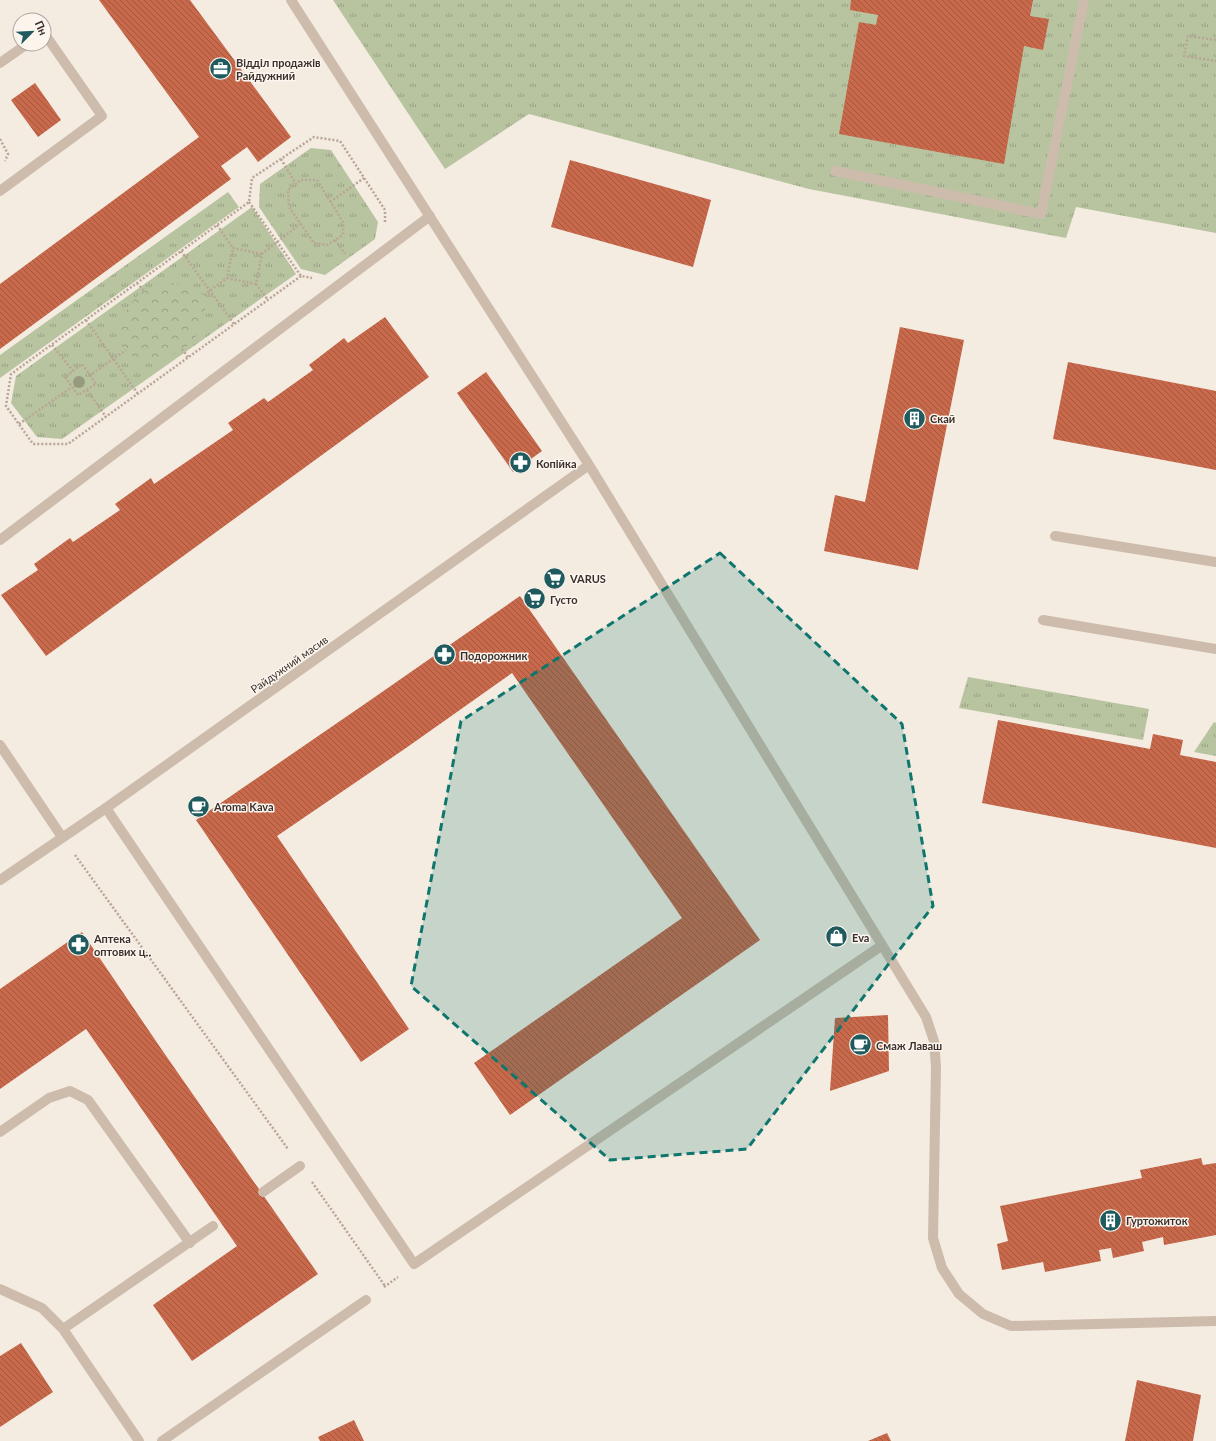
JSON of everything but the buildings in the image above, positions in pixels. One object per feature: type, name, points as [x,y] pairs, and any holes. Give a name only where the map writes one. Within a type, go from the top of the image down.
[{"type":"street","points":[[291,0],[590,465],[881,946],[926,1017],[934,1041],[936,1067],[933,1238],[942,1268],[959,1294],[983,1314],[1011,1326],[1216,1320]]},
{"type":"street","points":[[835,171],[1041,214],[1084,0]]},
{"type":"street","points":[[0,191],[102,116],[52,44]]},
{"type":"street","points":[[0,63],[16,52]]},
{"type":"street","points":[[0,540],[430,216]]},
{"type":"street","name":"Райдужний масив","points":[[0,880],[106,808],[590,465]]},
{"type":"street","points":[[1054,536],[1216,562]]},
{"type":"street","points":[[1043,620],[1216,649]]},
{"type":"street","points":[[0,745],[62,837]]},
{"type":"street","points":[[106,808],[414,1264],[881,946]]},
{"type":"street","points":[[0,1132],[49,1098],[70,1092],[88,1100],[190,1243]]},
{"type":"street","points":[[263,1192],[300,1166]]},
{"type":"street","points":[[63,1329],[213,1226]]},
{"type":"street","points":[[0,1290],[42,1308],[63,1329],[138,1441]]},
{"type":"street","points":[[162,1441],[366,1300]]},
{"type":"path","points":[[1216,40],[1188,36],[1184,56],[1216,61]]},
{"type":"path","points":[[316,279],[301,276],[249,202],[252,178],[314,137],[340,142],[385,210],[385,230]]},
{"type":"path","points":[[0,139],[8,154],[3,166]]},
{"type":"path","points":[[281,159],[296,184]]},
{"type":"path","points":[[330,202],[364,178]]},
{"type":"path","points":[[301,180],[317,180],[343,222],[343,235],[327,245],[314,243],[289,207],[288,190],[296,184],[301,180]]},
{"type":"path","points":[[249,202],[10,374],[6,406],[33,444],[68,444],[301,276]]},
{"type":"path","points":[[256,284],[262,254],[300,224]]},
{"type":"path","points":[[217,225],[233,248],[262,254]]},
{"type":"path","points":[[204,295],[227,278],[233,248]]},
{"type":"path","points":[[182,251],[234,324]]},
{"type":"path","points":[[227,278],[256,284],[268,300]]},
{"type":"path","points":[[137,283],[144,291]]},
{"type":"path","points":[[86,320],[138,394]]},
{"type":"path","points":[[52,345],[73,371]]},
{"type":"path","points":[[182,349],[188,357]]},
{"type":"path","points":[[90,375],[114,360],[126,350]]},
{"type":"path","points":[[82,364],[90,375],[96,384],[78,396],[65,377],[82,364]]},
{"type":"path","points":[[19,424],[72,387]]},
{"type":"path","points":[[87,390],[106,417]]},
{"type":"path","points":[[62,837],[385,1286]]},
{"type":"path","points":[[366,1300],[414,1264]]},
{"type":"highlighted area","points":[[720,553],[902,724],[933,906],[747,1149],[610,1160],[411,986],[461,721]]},
{"type":"green space","points":[[333,0],[1216,0],[1216,233],[1076,207],[1066,238],[809,189],[529,114],[445,169]]},
{"type":"green space","points":[[311,148],[331,150],[378,222],[375,239],[325,275],[301,269],[259,207],[260,184]]},
{"type":"green space","points":[[228,192],[239,207],[0,378],[0,355]]},
{"type":"green space","points":[[252,207],[296,274],[62,439],[37,437],[11,403],[16,376]]},
{"type":"green space","points":[[162,284],[178,284],[199,289],[206,297],[205,314],[201,328],[194,339],[173,355],[160,358],[145,358],[129,355],[122,344],[120,334],[124,317],[133,301],[153,286]]},
{"type":"green space","points":[[968,677],[1149,709],[1143,740],[959,708]]},
{"type":"green space","points":[[1214,722],[1216,723],[1216,756],[1194,752]]},
{"type":"place","name":"Відділ продажів Райдужний","points":[[221,68]]},
{"type":"place","name":"Скай","points":[[915,418]]},
{"type":"place","name":"Копійка","points":[[521,463]]},
{"type":"place","name":"VARUS","points":[[555,578]]},
{"type":"place","name":"Густо","points":[[534,599]]},
{"type":"place","name":"Подорожник","points":[[445,655]]},
{"type":"place","name":"Aroma Kava","points":[[199,806]]},
{"type":"place","name":"Eva","points":[[836,937]]},
{"type":"place","name":"Аптека оптових ц‥","points":[[79,944]]},
{"type":"place","name":"Смаж Лаваш","points":[[861,1045]]},
{"type":"place","name":"Гуртожиток","points":[[1110,1220]]}]
